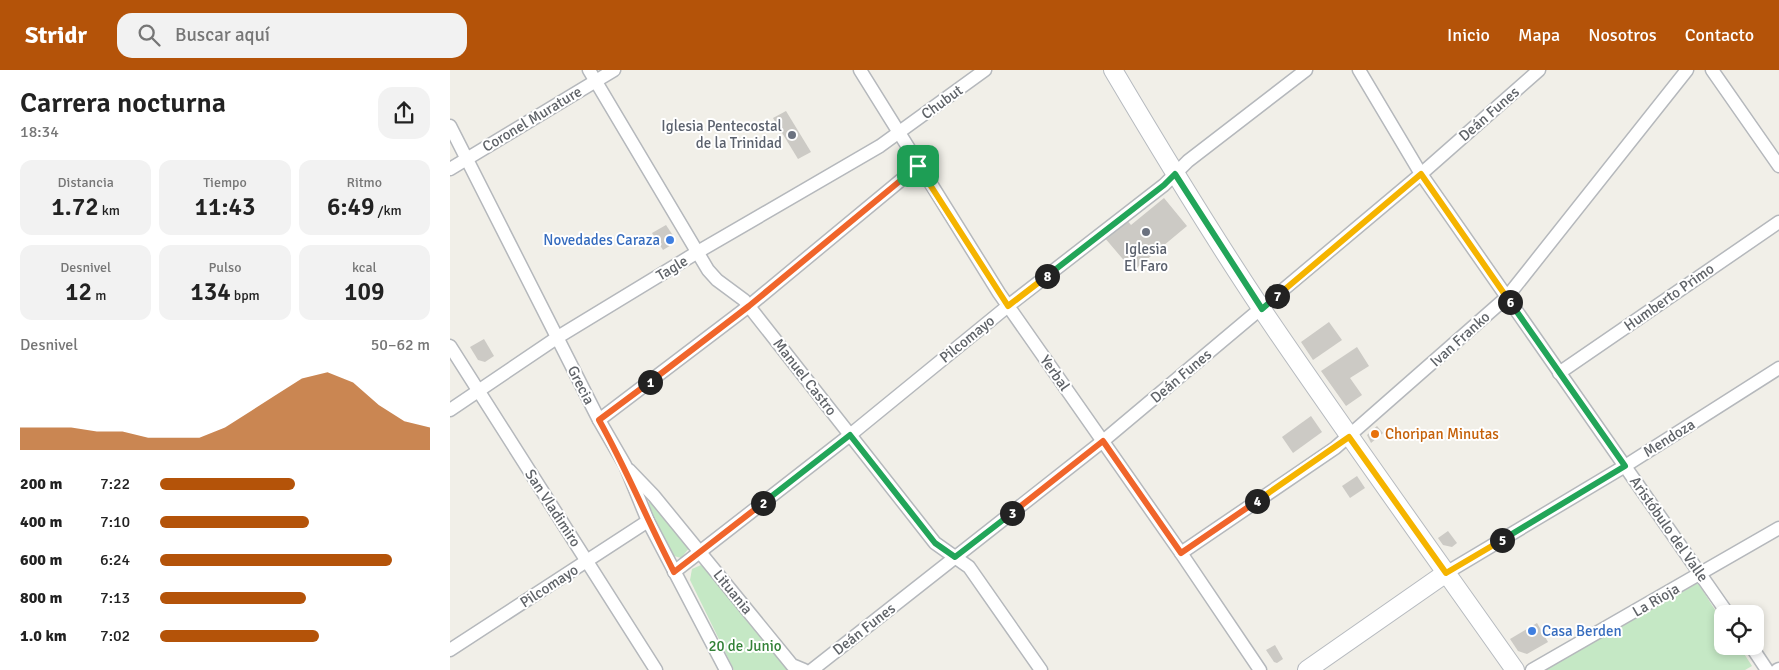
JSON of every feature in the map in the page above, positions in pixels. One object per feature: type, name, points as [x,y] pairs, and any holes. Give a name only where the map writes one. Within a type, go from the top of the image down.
[{"type":"main road","points":[[1113,70],[1175,174],[1262,309],[1349,437],[1515,670]]},
{"type":"main road","name":"Mendoza","points":[[1307,670],[1446,573]]},
{"type":"street","name":"Coronel Murature","points":[[450,169],[592,76],[614,70]]},
{"type":"street","name":"Yerbal","points":[[860,70],[918,166],[1008,306],[1181,553],[1260,670]]},
{"type":"street","name":"Chubut","points":[[898,133],[985,70]]},
{"type":"street","name":"Pilcomayo","points":[[674,572],[850,435],[1008,306],[1164,185],[1175,174],[1306,70]]},
{"type":"street","name":"Aristóbulo del Valle","points":[[1359,70],[1421,174],[1722,605]]},
{"type":"street","name":"Deán Funes","points":[[812,670],[1103,441],[1421,174],[1539,70]]},
{"type":"street","name":"Ivan Franko","points":[[1181,553],[1349,437],[1507,297],[1687,70]]},
{"type":"street","points":[[1712,70],[1779,166]]},
{"type":"street","name":"Manuel Castro","points":[[592,76],[696,253],[716,280],[738,295],[749,306],[935,543],[970,567],[1041,670]]},
{"type":"street","name":"Grecia","points":[[450,126],[599,420],[624,465],[648,521],[726,670]]},
{"type":"street","name":"Tagle","points":[[450,410],[558,337],[898,133]]},
{"type":"street","points":[[599,420],[749,306],[918,166]]},
{"type":"street","name":"Humberto Primo","points":[[1559,373],[1779,222]]},
{"type":"street","name":"San Vladimiro","points":[[450,346],[656,670]]},
{"type":"street","name":"Mendoza","points":[[1446,573],[1625,466],[1779,368]]},
{"type":"street","name":"Lituania","points":[[624,465],[654,496],[792,665],[804,670]]},
{"type":"street","name":"Pilcomayo","points":[[450,650],[648,521]]},
{"type":"street","name":"La Rioja","points":[[1532,670],[1779,528]]},
{"type":"street","points":[[1757,655],[1767,670]]},
{"type":"green space","points":[[651,501],[690,547],[681,558],[674,556],[645,508],[646,504]]},
{"type":"green space","name":"20 de Junio","points":[[701,565],[792,670],[734,670],[690,580],[692,569]]},
{"type":"green space","points":[[1698,583],[1714,608],[1714,655],[1745,655],[1752,666],[1745,670],[1545,670]]},
{"type":"building","name":"Iglesia Pentecostal de la Trinidad","points":[[786,111],[811,152],[798,159],[773,118]]},
{"type":"building","name":"Iglesia El Faro","points":[[1164,198],[1187,226],[1133,271],[1104,237],[1126,219],[1131,225]]},
{"type":"building","points":[[666,225],[674,237],[673,244],[663,250],[652,233]]},
{"type":"building","points":[[1329,322],[1342,340],[1313,360],[1301,342]]},
{"type":"building","points":[[484,339],[494,356],[485,362],[478,360],[470,347]]},
{"type":"building","points":[[1357,347],[1369,366],[1350,378],[1362,395],[1346,406],[1321,371]]},
{"type":"building","points":[[1311,416],[1322,432],[1293,453],[1282,437]]},
{"type":"building","name":"Choripan Minutas","points":[[1377,426],[1383,433],[1371,443],[1367,435]]},
{"type":"building","points":[[1357,476],[1365,488],[1350,498],[1342,486]]},
{"type":"building","points":[[1448,531],[1457,543],[1452,547],[1443,545],[1438,538]]},
{"type":"building","name":"Casa Berden","points":[[1537,623],[1548,642],[1527,654],[1518,651],[1510,639]]},
{"type":"building","points":[[1275,645],[1283,659],[1277,663],[1274,662],[1266,650]]},
{"type":"place","name":"Iglesia Pentecostal de la Trinidad","points":[[792,135]]},
{"type":"place","name":"Iglesia El Faro","points":[[1146,232]]},
{"type":"place","name":"Novedades Caraza","points":[[670,240]]},
{"type":"place","name":"Choripan Minutas","points":[[1375,434]]},
{"type":"place","name":"Casa Berden","points":[[1532,631]]},
{"type":"route","points":[[918,166],[1008,306],[1164,185],[1175,174],[1262,309],[1421,174],[1625,466],[1446,573],[1349,437],[1181,553],[1103,441],[955,557],[942,550],[935,543],[850,435],[674,572],[638,500],[624,465],[599,420],[749,306],[918,166]]}]
